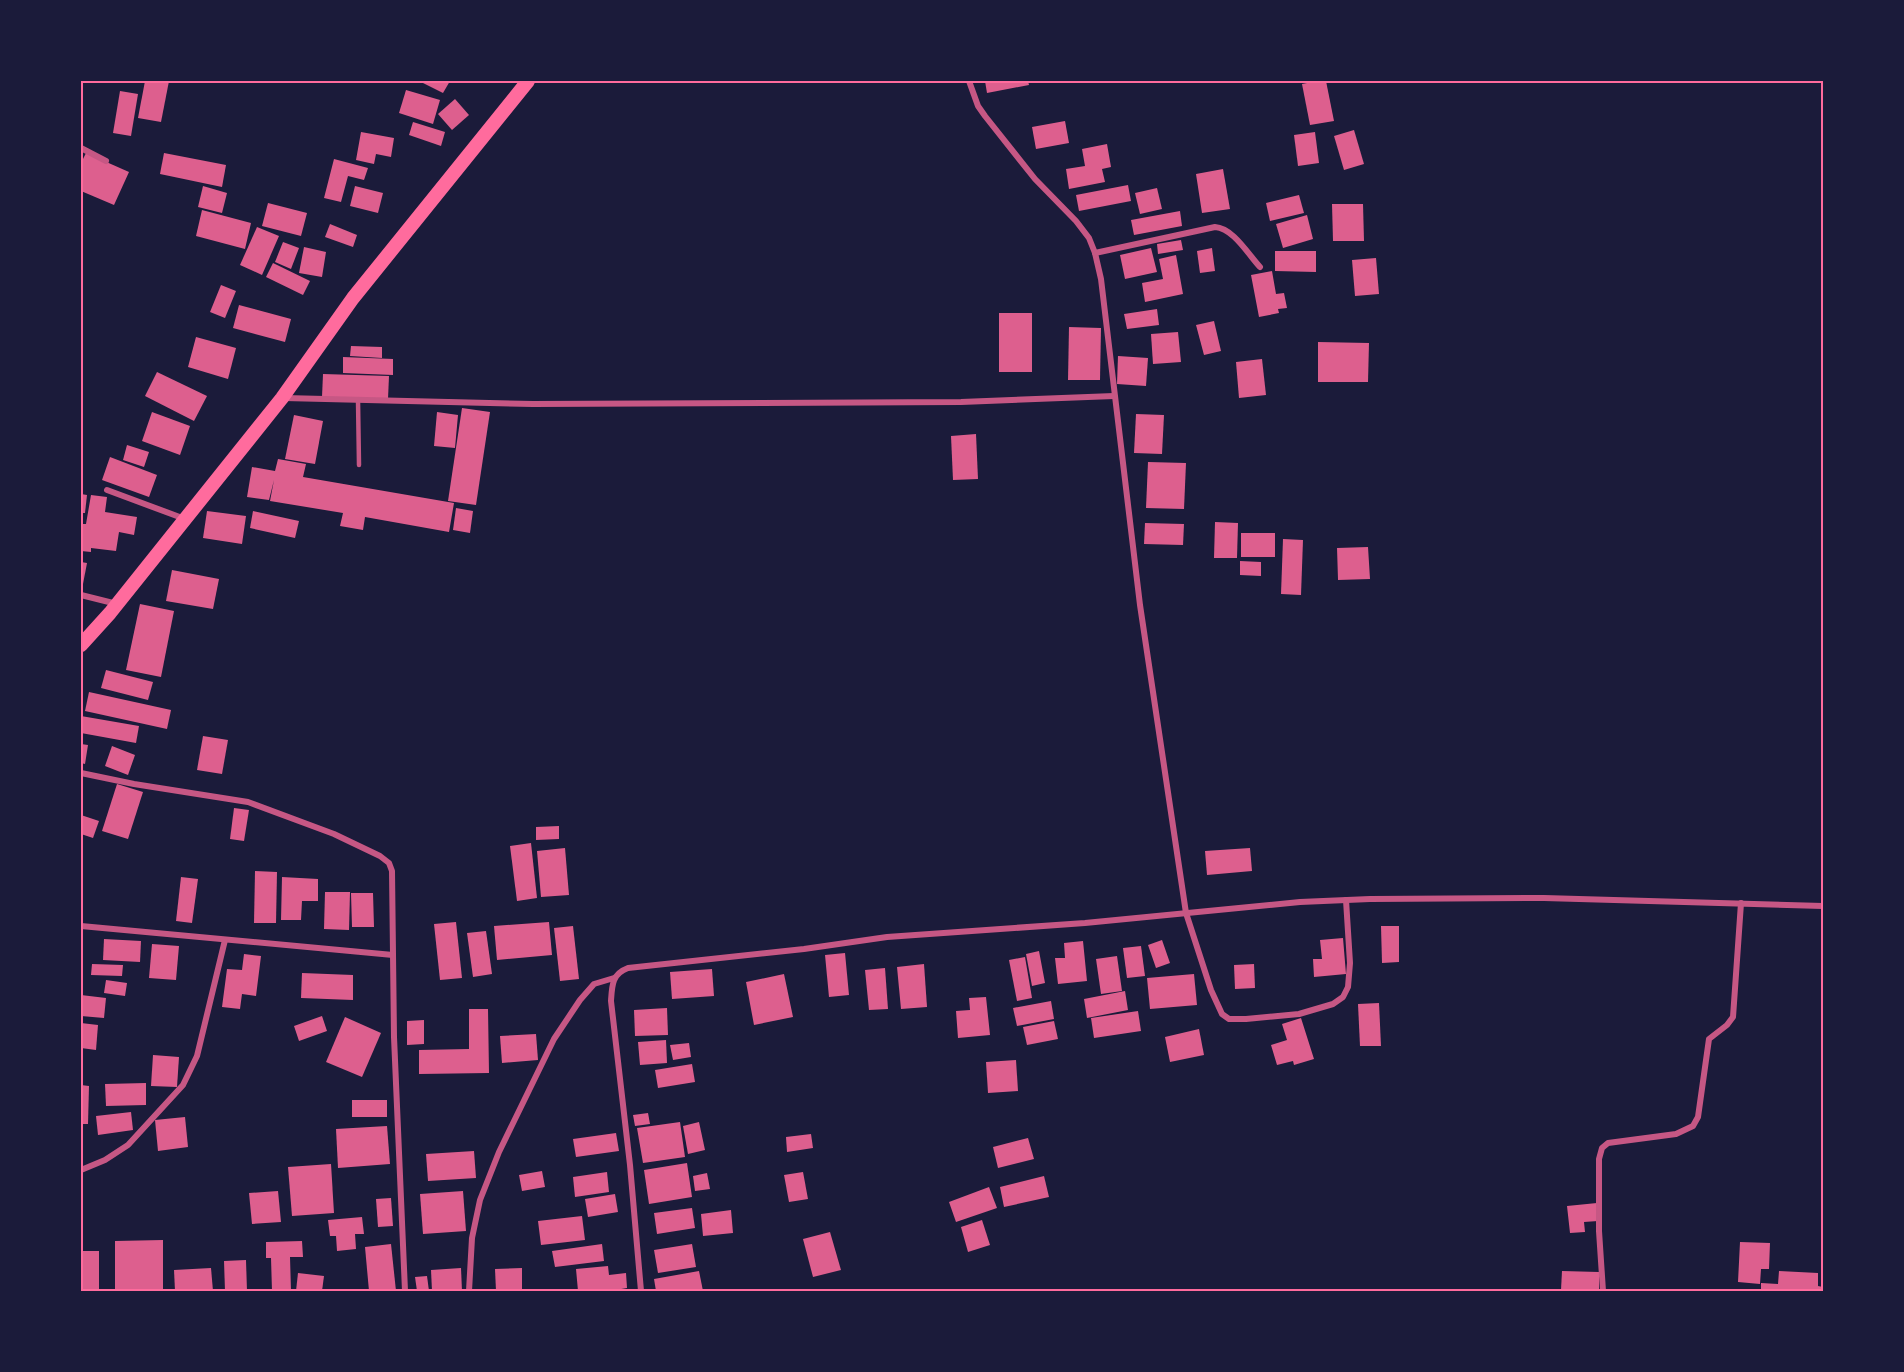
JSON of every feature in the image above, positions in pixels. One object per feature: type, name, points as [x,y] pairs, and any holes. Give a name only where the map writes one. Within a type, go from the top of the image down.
[{"type":"highway","points":[[81,645],[117,604],[282,398],[353,298],[528,81]]},
{"type":"street","points":[[969,81],[978,106],[1035,179],[1076,221],[1089,238],[1095,253],[1101,279],[1140,605],[1186,913],[1211,990],[1222,1014],[1229,1019],[1246,1020],[1299,1014],[1333,1004],[1343,997],[1348,987],[1350,963],[1346,900]]},
{"type":"street","points":[[81,148],[106,161]]},
{"type":"street","points":[[1095,253],[1215,226],[1222,227],[1260,267]]},
{"type":"street","points":[[282,398],[533,404],[750,404],[961,402],[1114,396]]},
{"type":"street","points":[[107,490],[185,519]]},
{"type":"street","points":[[81,595],[117,604]]},
{"type":"street","points":[[81,772],[134,784],[248,802],[334,834],[380,856],[389,863],[392,871],[394,1038],[405,1291]]},
{"type":"street","points":[[469,1291],[472,1238],[480,1200],[499,1152],[554,1039],[580,1000],[594,984],[614,978],[628,968],[804,949],[886,937],[1085,923],[1300,902],[1544,898],[1823,906]]},
{"type":"street","points":[[1603,1291],[1599,1231],[1599,1159],[1602,1148],[1608,1143],[1676,1134],[1693,1126],[1698,1117],[1709,1039],[1728,1025],[1733,1017],[1741,903]]},
{"type":"street","points":[[81,926],[393,955]]},
{"type":"street","points":[[81,1170],[105,1160],[128,1145],[183,1085],[197,1056],[225,940]]},
{"type":"street","points":[[614,978],[612,1011],[630,1165],[641,1291]]},
{"type":"lane","points":[[358,400],[359,465]]},
{"type":"building","points":[[145,81],[169,81],[161,122],[138,118]]},
{"type":"building","points":[[419,81],[450,81],[443,93]]},
{"type":"building","points":[[985,81],[1028,81],[1029,85],[987,93]]},
{"type":"building","points":[[1326,81],[1334,121],[1310,125],[1302,84]]},
{"type":"building","points":[[406,90],[440,100],[433,124],[399,113]]},
{"type":"building","points":[[120,91],[138,94],[131,136],[113,133]]},
{"type":"building","points":[[455,99],[469,115],[452,130],[438,114]]},
{"type":"building","points":[[1065,121],[1069,143],[1036,149],[1032,127]]},
{"type":"building","points":[[413,122],[445,132],[441,146],[409,135]]},
{"type":"building","points":[[1354,130],[1364,164],[1344,170],[1334,136]]},
{"type":"building","points":[[361,132],[394,138],[391,157],[376,154],[374,164],[356,160]]},
{"type":"building","points":[[1315,132],[1319,163],[1298,166],[1294,135]]},
{"type":"building","points":[[1107,144],[1111,167],[1102,169],[1105,182],[1069,189],[1066,169],[1085,166],[1082,149]]},
{"type":"building","points":[[86,153],[129,172],[114,205],[81,191],[81,163]]},
{"type":"building","points":[[164,153],[226,165],[222,187],[160,174]]},
{"type":"building","points":[[334,159],[368,168],[364,180],[348,176],[341,202],[324,198]]},
{"type":"building","points":[[1223,169],[1230,209],[1202,213],[1196,174]]},
{"type":"building","points":[[1128,185],[1131,201],[1079,211],[1076,195]]},
{"type":"building","points":[[203,186],[227,193],[222,213],[198,207]]},
{"type":"building","points":[[355,186],[383,193],[378,213],[350,206]]},
{"type":"building","points":[[1157,188],[1162,209],[1140,214],[1135,193]]},
{"type":"building","points":[[1299,195],[1304,213],[1270,221],[1266,203]]},
{"type":"building","points":[[268,203],[307,213],[301,236],[262,226]]},
{"type":"building","points":[[1332,204],[1363,204],[1364,241],[1333,241]]},
{"type":"building","points":[[202,210],[251,223],[245,249],[196,236]]},
{"type":"building","points":[[1180,211],[1182,226],[1134,235],[1131,220]]},
{"type":"building","points":[[1307,215],[1313,239],[1283,248],[1276,224]]},
{"type":"building","points":[[330,224],[357,235],[353,247],[325,237]]},
{"type":"building","points":[[257,227],[279,236],[262,275],[240,265]]},
{"type":"building","points":[[1181,240],[1183,250],[1158,254],[1157,244]]},
{"type":"building","points":[[283,242],[299,248],[291,269],[275,262]]},
{"type":"building","points":[[304,247],[326,252],[322,277],[299,273]]},
{"type":"building","points":[[1151,248],[1157,272],[1125,279],[1120,255]]},
{"type":"building","points":[[1212,248],[1215,271],[1200,273],[1197,251]]},
{"type":"building","points":[[1275,251],[1316,251],[1316,272],[1275,271]]},
{"type":"building","points":[[1176,255],[1183,294],[1145,302],[1142,283],[1163,279],[1159,259]]},
{"type":"building","points":[[1376,258],[1379,294],[1355,296],[1352,260]]},
{"type":"building","points":[[273,263],[310,281],[303,295],[266,277]]},
{"type":"building","points":[[1272,271],[1276,294],[1284,293],[1287,308],[1278,309],[1279,313],[1259,317],[1251,275]]},
{"type":"building","points":[[221,285],[236,291],[225,318],[210,312]]},
{"type":"building","points":[[239,305],[291,319],[285,342],[233,328]]},
{"type":"building","points":[[1157,309],[1159,325],[1127,329],[1124,314]]},
{"type":"building","points":[[999,313],[1032,313],[1032,372],[999,372]]},
{"type":"building","points":[[1214,321],[1221,351],[1204,355],[1196,325]]},
{"type":"building","points":[[1069,327],[1101,328],[1100,380],[1068,380]]},
{"type":"building","points":[[1178,332],[1181,362],[1153,364],[1151,334]]},
{"type":"building","points":[[196,337],[236,348],[228,379],[188,367]]},
{"type":"building","points":[[1318,342],[1369,343],[1368,382],[1318,382]]},
{"type":"building","points":[[351,346],[382,347],[382,358],[350,356]]},
{"type":"building","points":[[1118,356],[1148,358],[1146,386],[1117,384]]},
{"type":"building","points":[[343,357],[393,359],[393,375],[343,373]]},
{"type":"building","points":[[1262,359],[1266,395],[1239,398],[1236,362]]},
{"type":"building","points":[[157,372],[207,396],[194,421],[145,396]]},
{"type":"building","points":[[323,374],[389,376],[388,399],[322,397]]},
{"type":"building","points":[[462,408],[490,412],[476,505],[448,501]]},
{"type":"building","points":[[152,412],[190,426],[180,455],[142,441]]},
{"type":"building","points":[[437,412],[458,415],[455,448],[434,446]]},
{"type":"building","points":[[1136,414],[1164,415],[1162,454],[1134,453]]},
{"type":"building","points":[[294,415],[323,421],[315,464],[285,459]]},
{"type":"building","points":[[976,434],[978,479],[953,480],[951,436]]},
{"type":"building","points":[[127,445],[149,452],[144,467],[123,460]]},
{"type":"building","points":[[110,457],[157,475],[149,497],[102,480]]},
{"type":"building","points":[[278,459],[306,464],[303,477],[454,503],[449,532],[365,517],[363,530],[340,526],[343,513],[270,501],[274,480],[269,500],[247,497],[252,467],[275,471]]},
{"type":"building","points":[[1148,462],[1186,463],[1184,509],[1146,508]]},
{"type":"building","points":[[81,494],[87,495],[85,513],[81,513]]},
{"type":"building","points":[[91,495],[107,497],[105,512],[137,517],[134,535],[119,532],[116,551],[91,548],[91,552],[81,551],[81,524],[86,524]]},
{"type":"building","points":[[456,508],[473,511],[470,533],[453,530]]},
{"type":"building","points":[[207,511],[246,516],[242,544],[203,538]]},
{"type":"building","points":[[253,511],[299,521],[295,538],[250,528]]},
{"type":"building","points":[[1215,522],[1238,523],[1237,558],[1214,558]]},
{"type":"building","points":[[1145,523],[1184,524],[1183,545],[1144,544]]},
{"type":"building","points":[[1241,533],[1275,533],[1275,557],[1241,557]]},
{"type":"building","points":[[1283,539],[1303,540],[1301,595],[1281,594]]},
{"type":"building","points":[[1368,547],[1370,579],[1338,580],[1337,548]]},
{"type":"building","points":[[1240,561],[1261,562],[1261,576],[1240,575]]},
{"type":"building","points":[[81,562],[87,563],[83,584],[81,584]]},
{"type":"building","points":[[172,570],[219,579],[213,609],[166,601]]},
{"type":"building","points":[[140,604],[174,611],[161,677],[126,670]]},
{"type":"building","points":[[106,670],[153,682],[148,700],[101,688]]},
{"type":"building","points":[[89,692],[171,710],[167,729],[85,711]]},
{"type":"building","points":[[81,716],[139,726],[136,743],[81,733]]},
{"type":"building","points":[[203,736],[228,740],[222,774],[197,770]]},
{"type":"building","points":[[81,744],[88,745],[85,764],[81,763]]},
{"type":"building","points":[[112,746],[135,755],[128,775],[105,766]]},
{"type":"building","points":[[117,784],[143,792],[128,839],[102,831]]},
{"type":"building","points":[[234,808],[249,810],[244,841],[230,839]]},
{"type":"building","points":[[81,815],[99,821],[93,838],[81,834]]},
{"type":"building","points":[[559,826],[559,839],[536,840],[536,827]]},
{"type":"building","points":[[531,843],[537,898],[517,901],[510,846]]},
{"type":"building","points":[[565,848],[569,895],[541,897],[537,851]]},
{"type":"building","points":[[1250,848],[1252,871],[1207,875],[1205,851]]},
{"type":"building","points":[[255,871],[277,872],[276,923],[254,923]]},
{"type":"building","points":[[181,877],[198,879],[192,923],[176,921]]},
{"type":"building","points":[[282,877],[318,879],[318,901],[302,901],[301,920],[281,920]]},
{"type":"building","points":[[325,892],[350,892],[349,930],[324,929]]},
{"type":"building","points":[[351,893],[373,893],[374,927],[352,927]]},
{"type":"building","points":[[456,922],[462,978],[440,980],[434,924]]},
{"type":"building","points":[[549,922],[552,955],[497,960],[494,926]]},
{"type":"building","points":[[573,926],[579,979],[560,981],[554,928]]},
{"type":"building","points":[[1381,926],[1399,926],[1399,962],[1382,963]]},
{"type":"building","points":[[486,931],[492,974],[473,977],[467,933]]},
{"type":"building","points":[[1343,938],[1346,974],[1314,977],[1313,959],[1322,959],[1320,940]]},
{"type":"building","points":[[104,939],[141,941],[140,962],[103,960]]},
{"type":"building","points":[[1162,940],[1170,963],[1156,968],[1148,945]]},
{"type":"building","points":[[1083,941],[1087,981],[1058,984],[1055,958],[1065,958],[1064,943]]},
{"type":"building","points":[[152,944],[179,946],[176,980],[149,978]]},
{"type":"building","points":[[1141,946],[1145,976],[1127,978],[1123,948]]},
{"type":"building","points":[[1039,951],[1045,983],[1032,986],[1026,954]]},
{"type":"building","points":[[845,953],[849,995],[829,997],[825,955]]},
{"type":"building","points":[[244,954],[261,956],[256,996],[242,994],[240,1009],[222,1007],[227,969],[242,970]]},
{"type":"building","points":[[1117,956],[1122,991],[1101,994],[1096,959]]},
{"type":"building","points":[[1025,957],[1032,998],[1017,1001],[1009,960]]},
{"type":"building","points":[[92,964],[123,965],[122,976],[91,975]]},
{"type":"building","points":[[924,964],[927,1007],[901,1009],[897,967]]},
{"type":"building","points":[[1254,964],[1255,988],[1235,989],[1234,965]]},
{"type":"building","points":[[885,968],[888,1009],[869,1010],[865,970]]},
{"type":"building","points":[[712,969],[714,996],[672,999],[670,972]]},
{"type":"building","points":[[302,973],[353,975],[353,1000],[301,998]]},
{"type":"building","points":[[784,974],[793,1017],[754,1025],[746,982]]},
{"type":"building","points":[[1194,974],[1197,1005],[1150,1009],[1147,978]]},
{"type":"building","points":[[106,980],[127,983],[125,996],[104,993]]},
{"type":"building","points":[[1125,991],[1128,1010],[1087,1018],[1084,999]]},
{"type":"building","points":[[81,995],[106,998],[104,1018],[81,1016]]},
{"type":"building","points":[[986,997],[990,1035],[958,1038],[956,1011],[970,1010],[969,998]]},
{"type":"building","points":[[1051,1001],[1054,1019],[1017,1026],[1013,1008]]},
{"type":"building","points":[[1379,1003],[1381,1046],[1360,1046],[1358,1004]]},
{"type":"building","points":[[667,1008],[668,1035],[635,1036],[634,1010]]},
{"type":"building","points":[[469,1009],[488,1009],[489,1073],[419,1074],[419,1050],[469,1049]]},
{"type":"building","points":[[1138,1011],[1141,1031],[1094,1038],[1091,1018]]},
{"type":"building","points":[[322,1016],[327,1031],[299,1041],[294,1026]]},
{"type":"building","points":[[345,1017],[381,1033],[362,1077],[326,1062]]},
{"type":"building","points":[[1301,1018],[1314,1059],[1294,1065],[1293,1061],[1277,1065],[1271,1045],[1287,1040],[1282,1024]]},
{"type":"building","points":[[424,1020],[424,1044],[407,1045],[407,1021]]},
{"type":"building","points":[[1054,1021],[1058,1039],[1027,1045],[1023,1027]]},
{"type":"building","points":[[81,1023],[98,1025],[96,1050],[81,1048]]},
{"type":"building","points":[[1199,1029],[1204,1055],[1170,1062],[1165,1037]]},
{"type":"building","points":[[536,1034],[538,1060],[502,1063],[500,1036]]},
{"type":"building","points":[[666,1040],[667,1063],[640,1065],[638,1042]]},
{"type":"building","points":[[689,1043],[691,1057],[673,1060],[670,1045]]},
{"type":"building","points":[[153,1055],[179,1057],[177,1087],[151,1086]]},
{"type":"building","points":[[1016,1060],[1018,1091],[988,1093],[986,1062]]},
{"type":"building","points":[[692,1064],[695,1082],[658,1088],[655,1070]]},
{"type":"building","points":[[146,1083],[146,1105],[106,1106],[105,1084]]},
{"type":"building","points":[[81,1085],[89,1086],[88,1124],[81,1124]]},
{"type":"building","points":[[352,1100],[387,1100],[387,1117],[352,1117]]},
{"type":"building","points":[[131,1112],[133,1130],[98,1135],[96,1116]]},
{"type":"building","points":[[648,1113],[650,1124],[635,1126],[633,1115]]},
{"type":"building","points":[[185,1117],[188,1147],[158,1151],[155,1120]]},
{"type":"building","points":[[680,1122],[685,1157],[643,1163],[637,1128]]},
{"type":"building","points":[[699,1122],[705,1150],[688,1154],[683,1126]]},
{"type":"building","points":[[387,1126],[390,1164],[338,1168],[336,1129]]},
{"type":"building","points":[[616,1133],[619,1151],[576,1157],[573,1139]]},
{"type":"building","points":[[811,1134],[813,1148],[787,1152],[786,1137]]},
{"type":"building","points":[[1028,1138],[1034,1159],[998,1168],[993,1147]]},
{"type":"building","points":[[474,1151],[476,1178],[428,1181],[426,1154]]},
{"type":"building","points":[[687,1163],[692,1197],[649,1204],[644,1170]]},
{"type":"building","points":[[331,1164],[334,1213],[292,1216],[288,1167]]},
{"type":"building","points":[[542,1171],[545,1187],[522,1191],[519,1175]]},
{"type":"building","points":[[607,1172],[609,1192],[575,1197],[573,1177]]},
{"type":"building","points":[[803,1172],[808,1199],[789,1202],[784,1175]]},
{"type":"building","points":[[707,1173],[710,1189],[695,1191],[693,1176]]},
{"type":"building","points":[[1044,1176],[1049,1197],[1004,1207],[1000,1187]]},
{"type":"building","points":[[989,1187],[997,1208],[956,1222],[949,1202]]},
{"type":"building","points":[[278,1191],[281,1222],[252,1224],[249,1193]]},
{"type":"building","points":[[463,1191],[466,1231],[423,1234],[420,1194]]},
{"type":"building","points":[[615,1194],[618,1212],[588,1217],[585,1199]]},
{"type":"building","points":[[391,1198],[393,1226],[378,1227],[376,1199]]},
{"type":"building","points":[[1597,1203],[1598,1221],[1584,1222],[1585,1232],[1570,1233],[1567,1206]]},
{"type":"building","points":[[692,1208],[695,1228],[657,1234],[654,1213]]},
{"type":"building","points":[[731,1210],[733,1233],[703,1236],[701,1214]]},
{"type":"building","points":[[582,1216],[585,1240],[541,1245],[538,1221]]},
{"type":"building","points":[[362,1217],[364,1234],[355,1234],[356,1249],[337,1251],[336,1236],[330,1236],[328,1220]]},
{"type":"building","points":[[982,1220],[990,1245],[968,1252],[961,1227]]},
{"type":"building","points":[[830,1232],[841,1270],[813,1277],[803,1239]]},
{"type":"building","points":[[163,1240],[163,1291],[115,1291],[115,1241]]},
{"type":"building","points":[[302,1241],[303,1257],[290,1257],[291,1291],[272,1291],[271,1258],[266,1258],[266,1242]]},
{"type":"building","points":[[1740,1242],[1770,1243],[1769,1269],[1761,1269],[1760,1284],[1738,1282]]},
{"type":"building","points":[[391,1244],[396,1291],[369,1291],[365,1247]]},
{"type":"building","points":[[602,1244],[604,1261],[555,1267],[552,1251]]},
{"type":"building","points":[[692,1244],[696,1267],[658,1273],[654,1250]]},
{"type":"building","points":[[81,1251],[99,1251],[99,1291],[81,1291]]},
{"type":"building","points":[[246,1260],[247,1291],[225,1291],[224,1261]]},
{"type":"building","points":[[608,1266],[609,1275],[626,1273],[627,1288],[610,1291],[578,1291],[576,1269]]},
{"type":"building","points":[[211,1268],[213,1291],[175,1291],[174,1270]]},
{"type":"building","points":[[461,1268],[462,1291],[432,1291],[431,1270]]},
{"type":"building","points":[[522,1268],[522,1291],[496,1291],[495,1269]]},
{"type":"building","points":[[699,1271],[703,1291],[656,1291],[654,1279]]},
{"type":"building","points":[[1562,1271],[1599,1272],[1599,1291],[1561,1290]]},
{"type":"building","points":[[1779,1271],[1818,1273],[1818,1286],[1823,1287],[1823,1291],[1761,1291],[1761,1283],[1778,1284]]},
{"type":"building","points":[[298,1273],[324,1276],[322,1291],[296,1291]]},
{"type":"building","points":[[427,1276],[429,1291],[417,1291],[415,1277]]}]
